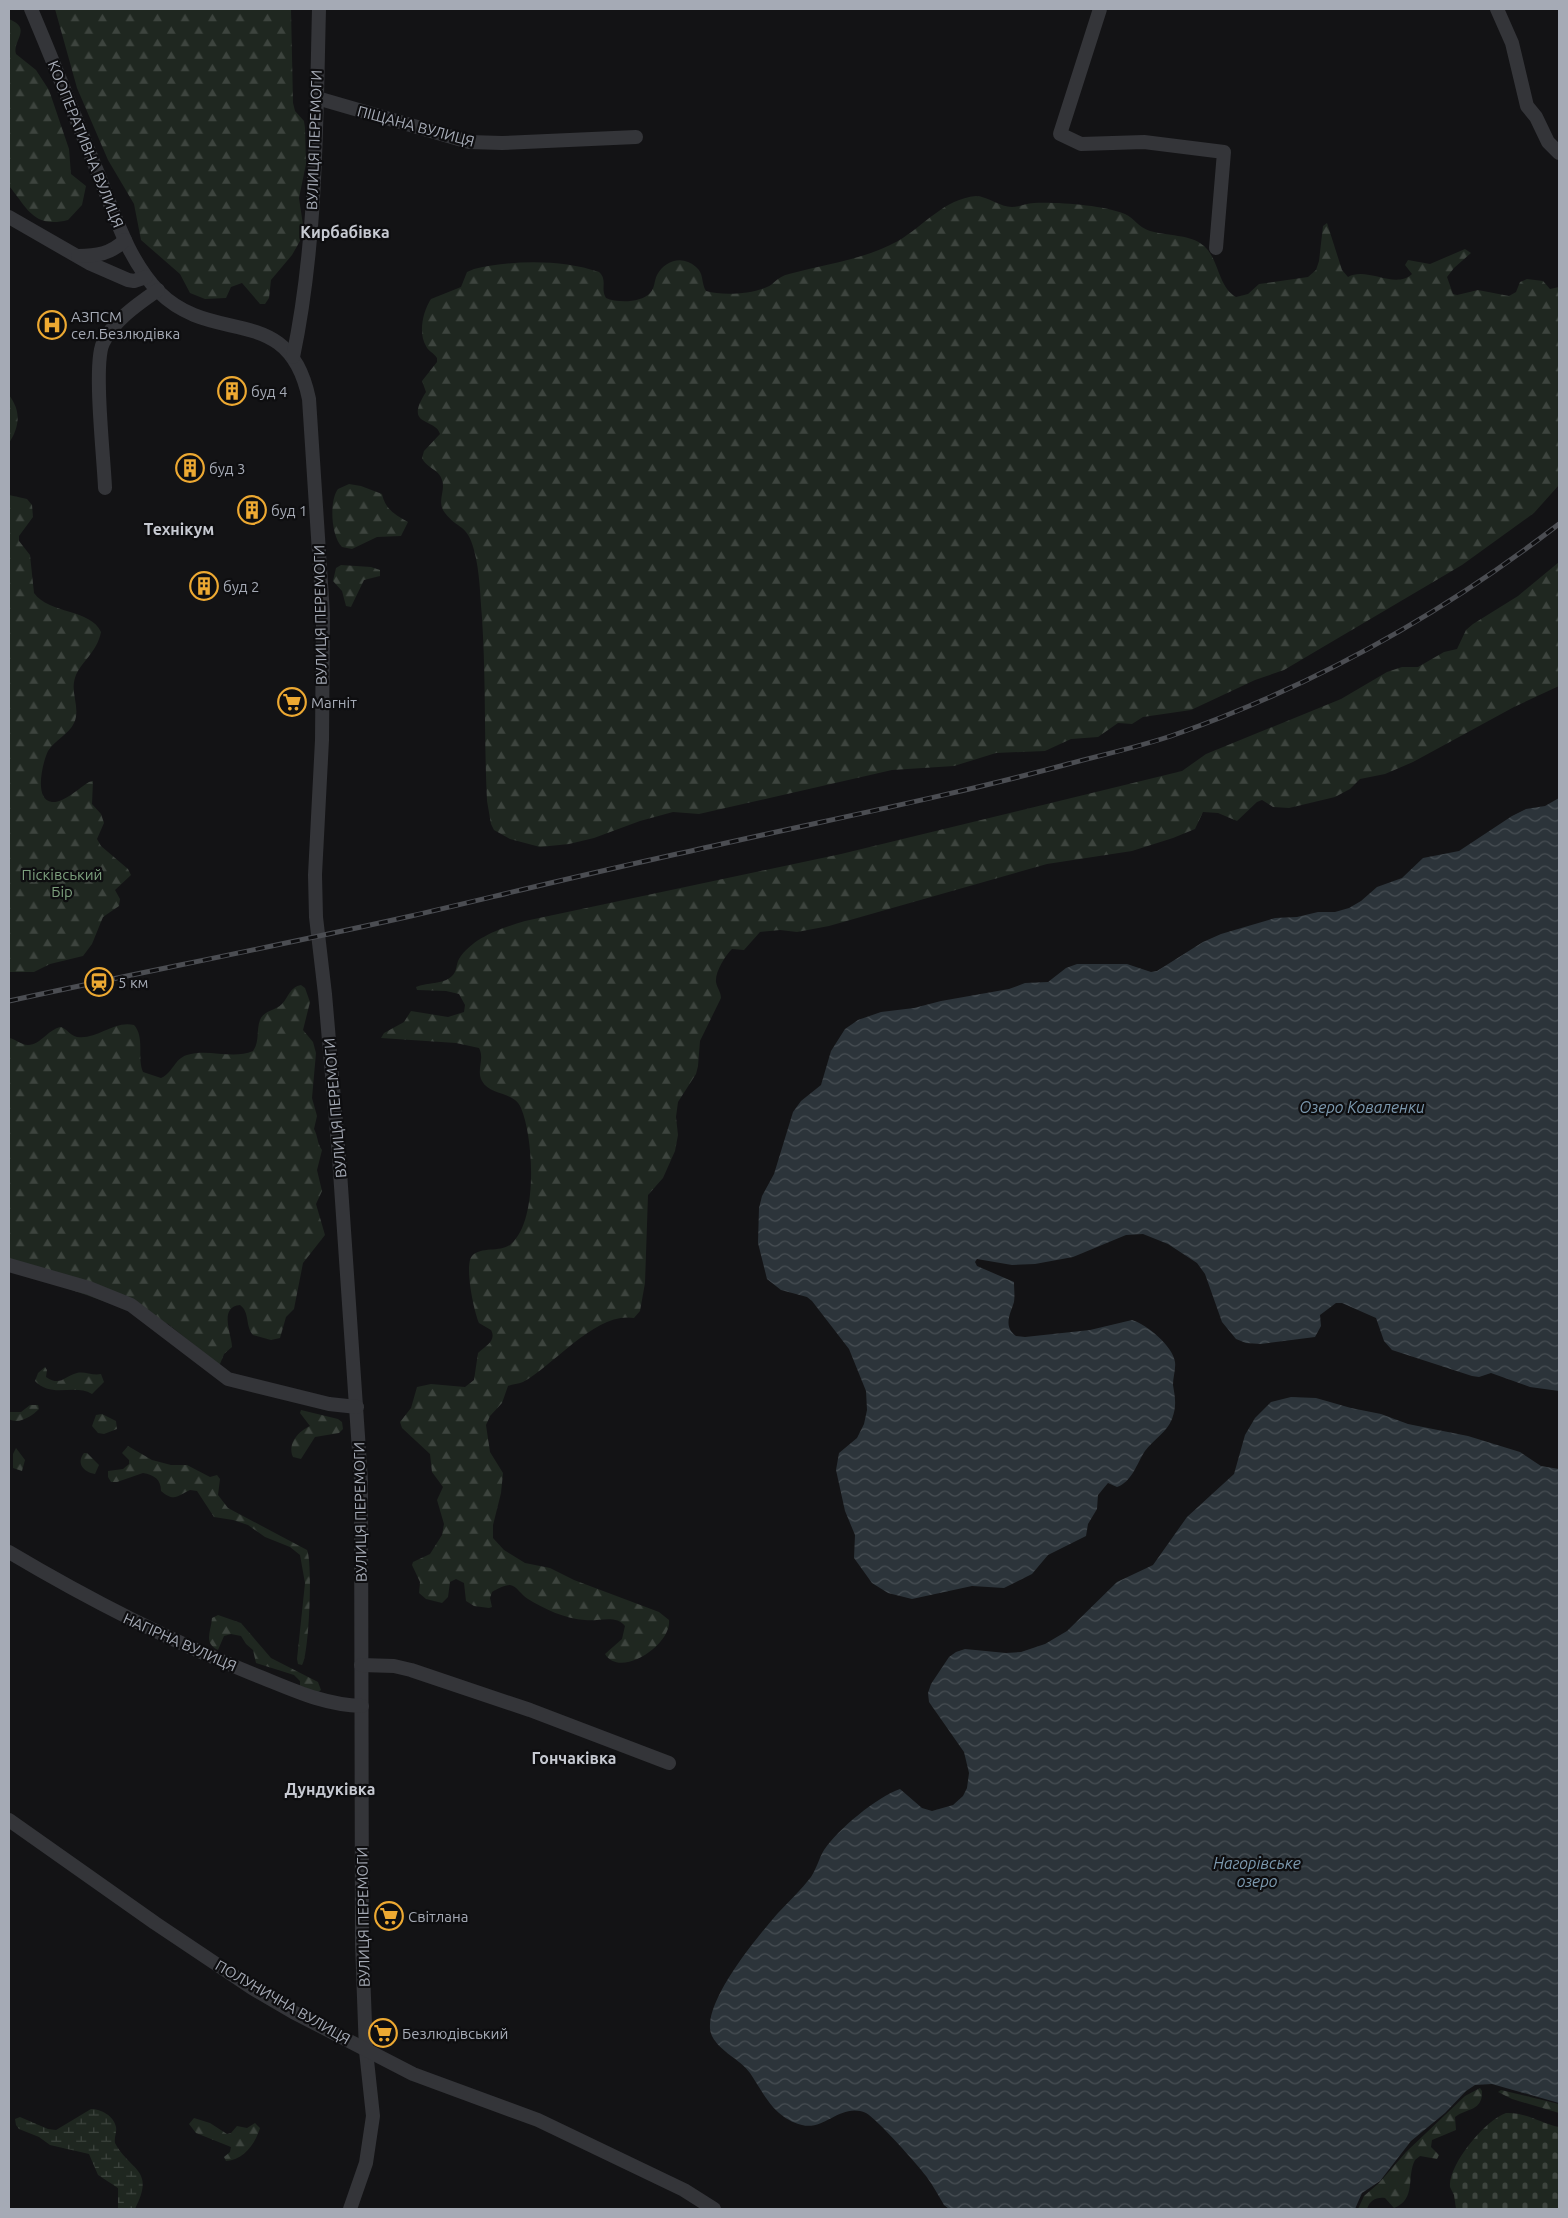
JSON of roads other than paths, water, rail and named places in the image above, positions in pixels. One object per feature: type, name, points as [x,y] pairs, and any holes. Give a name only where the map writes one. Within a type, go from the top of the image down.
[{"type":"street","name":"КООПЕРАТИВНА ВУЛИЦЯ","points":[[32,9],[125,240],[146,276],[176,306],[198,317],[265,335],[283,346],[293,357]]},
{"type":"street","name":"ВУЛИЦЯ ПЕРЕМОГИ","points":[[319,9],[317,98],[307,278],[293,357],[304,377],[309,399],[316,480],[323,639],[322,740],[315,876],[316,917],[331,1062],[357,1407],[362,1550],[362,1944],[366,2051],[373,2104],[373,2127],[366,2163],[350,2209]]},
{"type":"street","points":[[1100,9],[1060,134],[1081,144],[1144,142],[1224,152],[1216,248]]},
{"type":"street","points":[[1497,9],[1512,43],[1526,106],[1540,125],[1548,142],[1559,153]]},
{"type":"street","name":"ПІЩАНА ВУЛИЦЯ","points":[[317,98],[445,137],[478,143],[636,137]]},
{"type":"street","points":[[9,217],[74,256],[128,280],[134,281],[146,276]]},
{"type":"street","points":[[74,256],[97,256],[112,251],[125,240]]},
{"type":"street","points":[[105,488],[100,352],[112,328],[136,306],[158,290]]},
{"type":"street","points":[[9,1265],[89,1288],[131,1305],[228,1378],[330,1404],[357,1407]]},
{"type":"street","name":"НАГІРНА ВУЛИЦЯ","points":[[9,1552],[104,1607],[196,1651],[321,1701],[362,1706]]},
{"type":"street","points":[[361,1665],[394,1666],[411,1670],[522,1707],[669,1763]]},
{"type":"street","name":"ПОЛУНИЧНА ВУЛИЦЯ","points":[[9,1820],[155,1923],[245,1983],[366,2051],[431,2082],[530,2116],[684,2190],[714,2209]]},
{"type":"water","name":"Озеро Коваленки","points":[[1559,798],[1559,1391],[1530,1387],[1491,1373],[1479,1377],[1472,1376],[1392,1350],[1384,1341],[1376,1318],[1342,1303],[1336,1303],[1320,1315],[1321,1326],[1315,1337],[1261,1344],[1246,1343],[1236,1339],[1222,1322],[1205,1274],[1197,1263],[1168,1244],[1143,1234],[1126,1235],[1073,1257],[1035,1264],[1012,1265],[977,1259],[975,1262],[977,1266],[1014,1282],[1014,1302],[1009,1316],[1009,1324],[1016,1336],[1025,1337],[1090,1330],[1132,1320],[1158,1336],[1169,1349],[1175,1362],[1173,1385],[1174,1414],[1167,1428],[1145,1451],[1127,1481],[1117,1487],[1108,1483],[1098,1495],[1097,1509],[1088,1524],[1086,1536],[1048,1555],[1032,1574],[1004,1588],[972,1586],[912,1599],[888,1593],[872,1583],[854,1558],[855,1535],[845,1511],[836,1470],[839,1453],[857,1438],[864,1424],[867,1410],[866,1391],[849,1349],[812,1301],[807,1297],[781,1290],[767,1279],[758,1243],[759,1208],[762,1196],[774,1174],[793,1112],[801,1101],[821,1085],[831,1051],[845,1029],[858,1020],[881,1012],[914,1008],[941,1001],[1009,989],[1025,983],[1048,982],[1066,968],[1077,964],[1127,964],[1151,972],[1157,971],[1203,942],[1221,934],[1275,918],[1297,917],[1318,912],[1335,912],[1349,908],[1361,901],[1377,887],[1402,878],[1423,858],[1459,851],[1512,816],[1526,809],[1545,806]]},
{"type":"water","name":"Нагорівське озеро","points":[[1291,1397],[1316,1398],[1381,1414],[1408,1424],[1468,1436],[1520,1452],[1541,1466],[1559,1469],[1559,2103],[1492,2084],[1475,2085],[1411,2141],[1380,2181],[1362,2193],[1355,2209],[949,2209],[944,2205],[929,2179],[887,2132],[866,2113],[849,2111],[810,2126],[792,2122],[784,2117],[765,2097],[746,2068],[720,2047],[712,2036],[710,2023],[714,2008],[722,1990],[745,1954],[778,1913],[811,1877],[822,1853],[848,1824],[880,1799],[900,1789],[922,1808],[932,1811],[953,1805],[963,1796],[967,1788],[969,1773],[964,1752],[929,1702],[928,1693],[931,1684],[949,1657],[965,1649],[1006,1653],[1021,1652],[1045,1644],[1067,1631],[1117,1582],[1153,1565],[1187,1517],[1234,1474],[1245,1435],[1255,1418],[1271,1402]]},
{"type":"railway","points":[[9,1001],[411,916],[621,866],[974,788],[1171,736],[1275,695],[1374,646],[1468,589],[1559,524]]},
{"type":"place","name":"АЗПСМ сел.Безлюдівка","points":[[52,325]]},
{"type":"place","name":"буд 4","points":[[232,391]]},
{"type":"place","name":"буд 3","points":[[190,468]]},
{"type":"place","name":"буд 1","points":[[252,510]]},
{"type":"place","name":"буд 2","points":[[204,586]]},
{"type":"place","name":"Магніт","points":[[292,702]]},
{"type":"place","name":"5 км","points":[[99,982]]},
{"type":"place","name":"Світлана","points":[[389,1916]]},
{"type":"place","name":"Безлюдівський","points":[[383,2033]]},
{"type":"district","name":"Кирбабівка","points":[[345,232]]},
{"type":"district","name":"Технікум","points":[[179,529]]},
{"type":"district","name":"Гончаківка","points":[[574,1758]]},
{"type":"district","name":"Дундуківка","points":[[330,1789]]},
{"type":"park label","name":"Пісківський Бір","points":[[62,882]]}]
